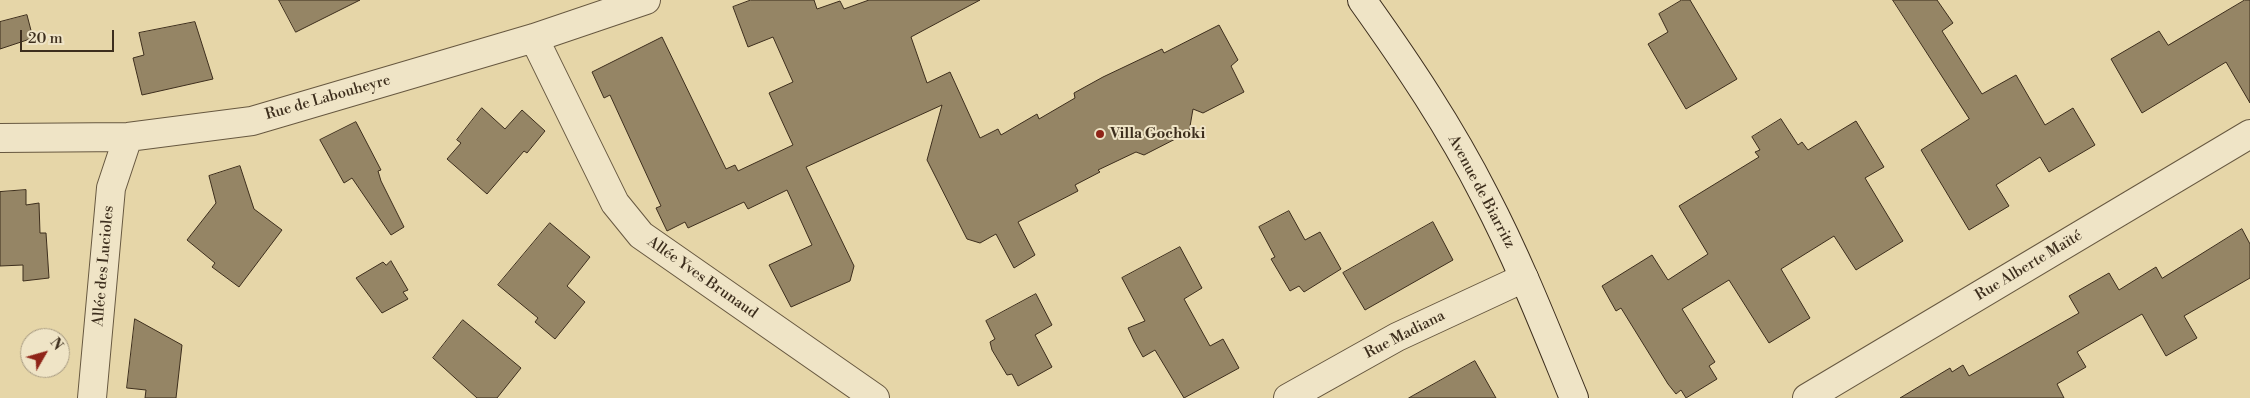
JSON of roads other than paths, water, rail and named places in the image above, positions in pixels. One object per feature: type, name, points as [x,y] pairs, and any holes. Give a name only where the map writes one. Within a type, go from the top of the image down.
[{"type":"street","name":"Rue de Labouheyre","points":[[0,138],[128,137],[252,121],[534,38],[646,0]]},
{"type":"street","name":"Avenue de Biarritz","points":[[1362,0],[1411,69],[1486,196],[1524,278],[1574,398]]},
{"type":"street","name":"Allée Yves Brunaud","points":[[534,38],[615,203],[641,235],[875,398]]},
{"type":"street","name":"Rue Alberte Maïté","points":[[1807,398],[2250,134]]},
{"type":"street","name":"Allée des Lucioles","points":[[92,398],[111,188],[128,137]]},
{"type":"street","name":"Rue Madiana","points":[[1288,398],[1397,336],[1524,278]]},
{"type":"place","name":"Villa Gochoki","points":[[1100,134]]}]
